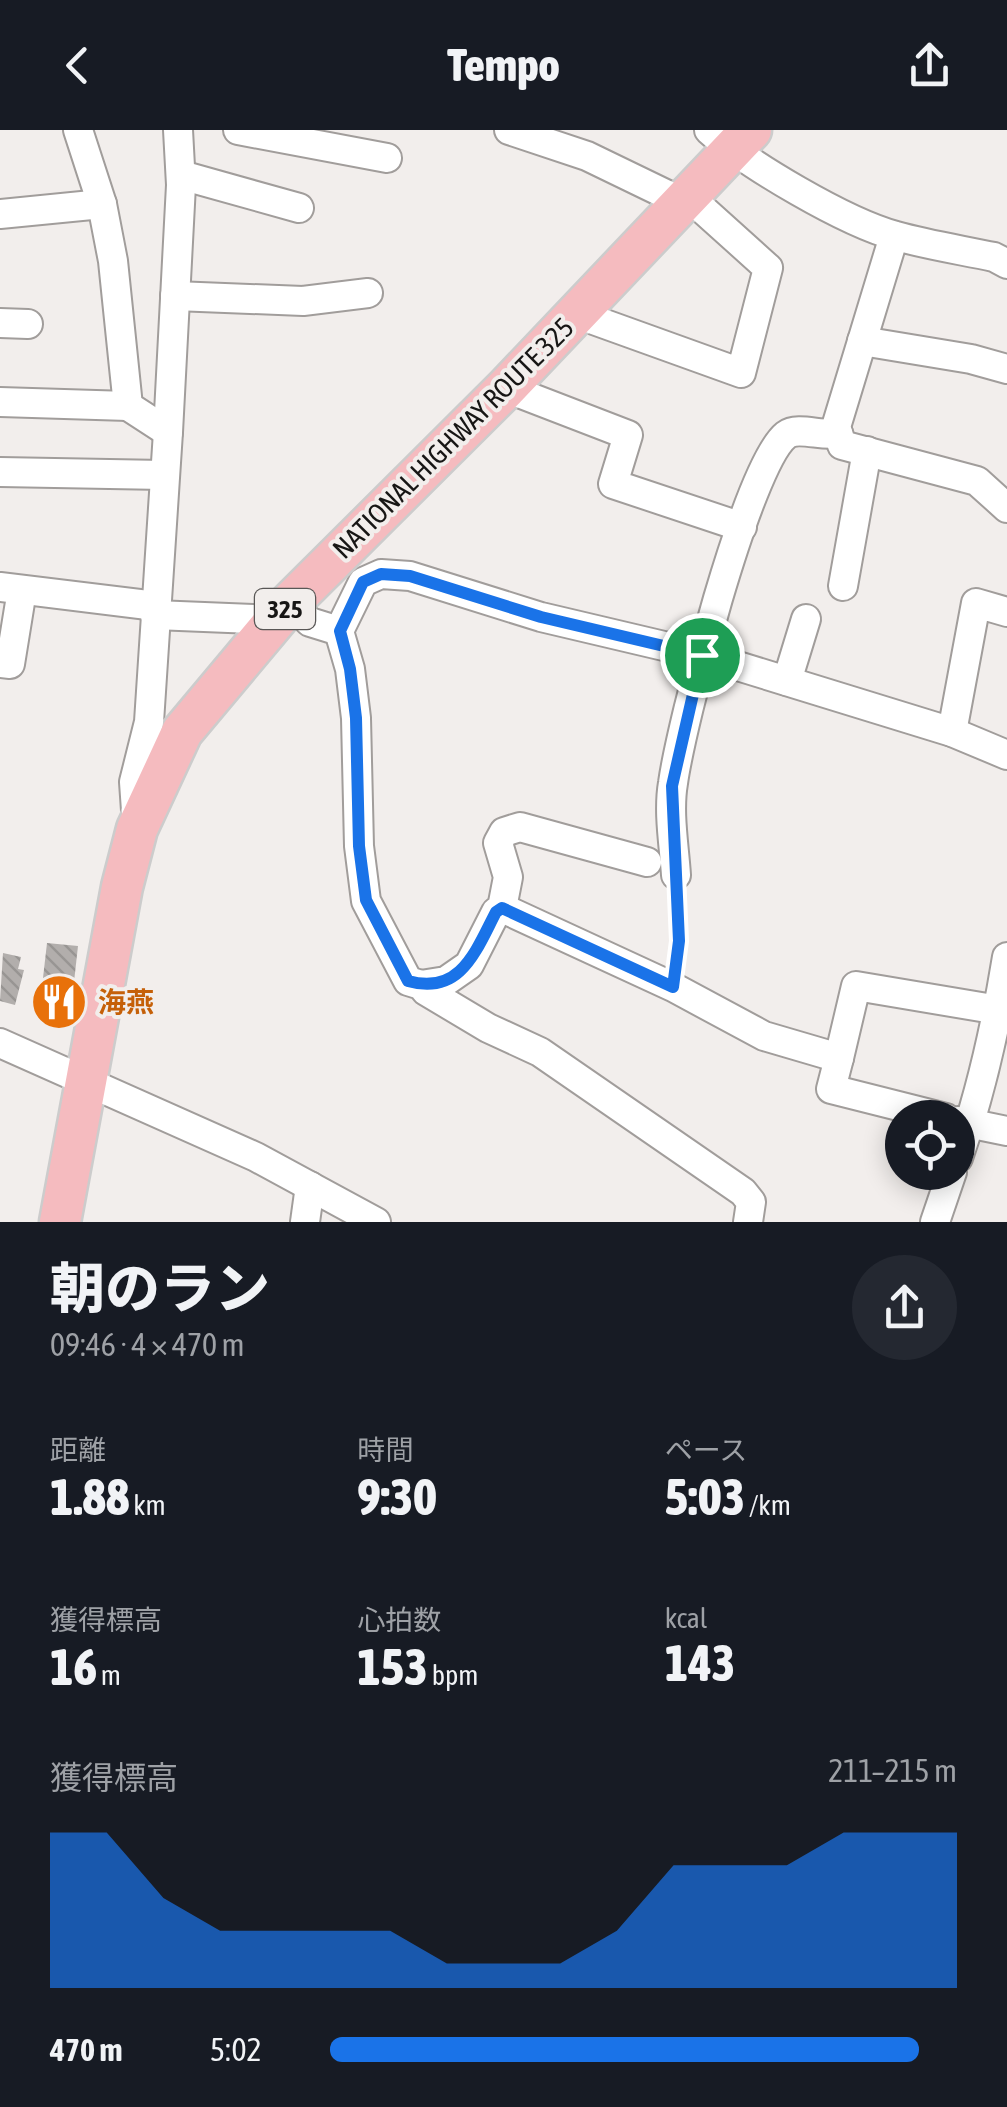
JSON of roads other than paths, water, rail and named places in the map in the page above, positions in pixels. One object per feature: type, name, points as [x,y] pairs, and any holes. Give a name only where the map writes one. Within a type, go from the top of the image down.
[{"type":"highway","name":"NATIONAL HIGHWAY ROUTE 325","points":[[60,1222],[122,887],[166,727],[577,314],[685,199],[731,137]]},
{"type":"street","points":[[78,130],[102,204],[128,406]]},
{"type":"street","points":[[166,727],[155,610],[175,296],[178,130]]},
{"type":"street","points":[[238,130],[386,158]]},
{"type":"street","points":[[508,130],[587,156],[685,199],[768,268],[741,373],[577,314]]},
{"type":"street","points":[[731,137],[858,222],[894,236],[994,257],[1007,264]]},
{"type":"street","points":[[180,175],[299,208]]},
{"type":"street","points":[[0,214],[102,204]]},
{"type":"street","points":[[894,236],[836,427],[842,445],[977,481],[1007,508]]},
{"type":"street","points":[[175,296],[304,301],[368,293]]},
{"type":"street","points":[[862,341],[1007,369]]},
{"type":"street","points":[[506,388],[628,436],[613,484],[742,527]]},
{"type":"street","points":[[0,402],[128,406],[168,432]]},
{"type":"street","points":[[676,875],[672,786],[702,655],[742,527],[766,462],[785,436],[794,431],[838,434]]},
{"type":"street","points":[[843,586],[867,452]]},
{"type":"street","points":[[0,472],[164,475]]},
{"type":"street","points":[[647,862],[520,827],[504,832],[498,843],[508,877],[502,908],[496,912],[469,965],[446,980],[422,985],[408,981],[366,900],[359,846],[356,718],[340,631],[363,582],[381,574],[410,576],[541,617],[702,655],[952,732],[1007,756]]},
{"type":"street","points":[[0,663],[10,664],[11,588],[155,610],[253,618],[279,616],[340,631]]},
{"type":"street","points":[[952,732],[976,603],[1007,612]]},
{"type":"street","points":[[787,681],[806,619]]},
{"type":"street","points":[[502,908],[673,987],[764,1036],[839,1058]]},
{"type":"street","points":[[965,1100],[998,1010],[1007,956]]},
{"type":"street","points":[[422,985],[426,992],[488,1028],[540,1052],[743,1192],[751,1202],[748,1222]]},
{"type":"street","points":[[885,1102],[831,1089],[856,986],[998,1010]]},
{"type":"street","points":[[0,1043],[256,1157],[369,1220]]},
{"type":"street","points":[[975,1124],[1007,1131]]},
{"type":"street","points":[[305,1222],[310,1186]]},
{"type":"street","points":[[935,1222],[946,1190]]},
{"type":"place","name":"海燕","points":[[59,1002]]}]
